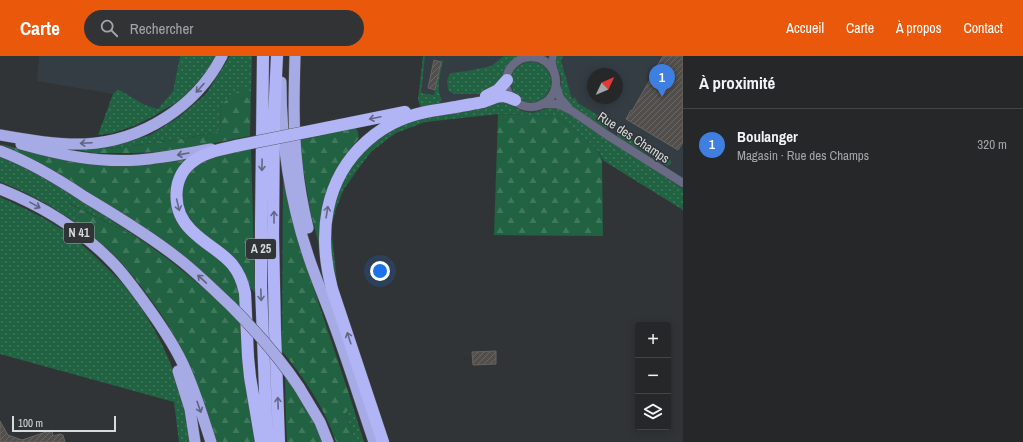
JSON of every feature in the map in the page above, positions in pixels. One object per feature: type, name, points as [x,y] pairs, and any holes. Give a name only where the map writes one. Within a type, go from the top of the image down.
[{"type":"highway","points":[[0,135],[46,142],[83,144],[107,141],[134,134],[166,118],[186,101],[204,83],[217,66],[222,56]]},
{"type":"highway","points":[[258,56],[258,110],[262,134]]},
{"type":"highway","name":"A 25","points":[[263,56],[261,287],[267,442]]},
{"type":"highway","points":[[277,57],[281,71],[285,155],[295,206],[309,259],[335,327],[374,442]]},
{"type":"highway","name":"A 25","points":[[277,57],[274,118],[273,236],[275,331],[280,442]]},
{"type":"highway","points":[[295,59],[294,107],[297,164],[303,204],[315,256],[335,327]]},
{"type":"highway","points":[[0,138],[54,153],[83,158],[104,160],[138,160],[156,158],[236,146],[485,96],[498,90],[507,80]]},
{"type":"highway","points":[[383,442],[332,289],[327,266],[325,227],[333,190],[344,167],[360,148],[377,133],[394,122],[411,116],[482,102],[499,97],[505,96],[515,100]]},
{"type":"highway","points":[[236,146],[203,156],[191,163],[178,182],[176,199],[180,214],[190,230],[224,255],[240,275],[243,283],[250,377],[261,442]]},
{"type":"highway","name":"N 41","points":[[0,151],[46,172],[148,237],[179,259],[248,323],[270,347],[299,387],[320,422],[328,442]]},
{"type":"highway","name":"N 41","points":[[0,189],[23,198],[79,233],[111,261],[142,299]]},
{"type":"highway","points":[[142,299],[161,333],[178,370],[190,409],[195,442]]},
{"type":"highway","points":[[142,299],[168,334],[182,361],[212,442]]},
{"type":"street","points":[[553,56],[552,62],[556,78],[556,86],[551,97],[542,104],[528,106],[515,100],[509,92],[507,80],[509,71],[515,63],[523,58],[534,57],[540,59],[546,62],[554,72]]},
{"type":"street","name":"Rue des Champs","points":[[556,86],[560,98],[572,111]]},
{"type":"street","name":"Rue des Champs","points":[[542,104],[557,104],[572,111],[683,183]]},
{"type":"shaded area","points":[[39,56],[180,56],[173,91],[158,109],[145,105],[118,89],[113,94],[37,81]]},
{"type":"shaded area","points":[[423,56],[683,56],[683,210],[604,161],[595,147],[557,116],[498,114],[425,122],[418,100]]},
{"type":"green space","points":[[180,56],[216,56],[212,67],[181,100],[134,126],[113,133],[98,135],[113,94],[118,89],[145,105],[158,109],[173,91]]},
{"type":"green space","points":[[230,56],[252,56],[251,94],[242,90],[220,107],[221,128],[217,132],[175,140],[108,149],[92,149],[94,153],[77,150],[85,147],[125,142],[150,135],[179,117],[206,94]]},
{"type":"green space","points":[[423,56],[425,56],[421,93],[434,95],[441,60],[443,60],[439,85],[442,100],[438,104],[421,107],[418,100]]},
{"type":"green space","points":[[504,56],[518,56],[506,67],[502,79],[486,93],[455,94],[450,92],[448,89],[447,82],[451,73],[491,66]]},
{"type":"green space","points":[[556,56],[563,56],[561,61],[572,99],[575,97],[578,103],[610,123],[607,129],[568,103],[561,92],[561,77],[556,64]]},
{"type":"green space","points":[[527,62],[535,62],[542,65],[548,71],[551,82],[548,93],[542,99],[535,102],[527,102],[520,99],[514,93],[511,86],[511,78],[514,71],[520,65]]},
{"type":"green space","points":[[242,89],[251,94],[250,136],[175,151],[94,153],[91,149],[108,149],[175,140],[217,132],[221,128],[220,107],[230,96]]},
{"type":"green space","points":[[501,100],[522,111],[532,113],[551,107],[566,111],[683,189],[683,210],[604,161],[595,147],[557,116],[498,114],[425,122],[396,133],[371,152],[344,189],[331,226],[337,281],[329,245],[329,221],[337,191],[347,170],[375,140],[406,122]]},
{"type":"green space","points":[[498,114],[557,116],[595,147],[602,159],[603,236],[494,235]]},
{"type":"green space","points":[[355,126],[359,138],[342,160],[334,177],[323,261],[311,214],[299,140]]},
{"type":"green space","points":[[619,129],[624,131],[622,134],[667,163],[670,159],[671,164],[667,166],[617,136],[617,131]]},
{"type":"green space","points":[[0,144],[60,158],[155,164],[190,158],[171,201],[220,258],[240,284],[240,306],[199,269],[135,222],[32,159]]},
{"type":"green space","points":[[251,149],[255,292],[201,234],[189,217],[182,203],[183,185],[191,170],[202,161],[223,153]]},
{"type":"green space","points":[[0,157],[55,184],[140,239],[69,203],[127,268],[99,241],[52,207],[18,189],[0,182]]},
{"type":"green space","points":[[283,177],[304,259],[352,403],[346,413],[355,442],[336,442],[320,405],[282,351]]},
{"type":"green space","points":[[0,197],[52,223],[80,243],[127,289],[156,333],[171,365],[186,415],[189,442],[179,442],[174,402],[0,354]]},
{"type":"green space","points":[[68,203],[140,239],[168,259],[211,294],[243,326],[256,442],[217,442],[189,367],[168,325],[133,277]]},
{"type":"green space","points":[[285,376],[304,400],[323,442],[287,442]]},
{"type":"green space","points":[[352,403],[364,442],[355,442],[346,413]]},
{"type":"building","points":[[663,56],[683,57],[683,142],[678,150],[626,119]]},
{"type":"building","points":[[434,60],[441,62],[435,90],[428,88]]},
{"type":"building","points":[[496,351],[496,364],[473,365],[472,352]]},
{"type":"building","points":[[0,421],[8,435],[22,440],[52,430],[53,436],[60,434],[63,435],[65,442],[0,442]]},
{"type":"place","name":"Boulanger","points":[[662,97]]}]
